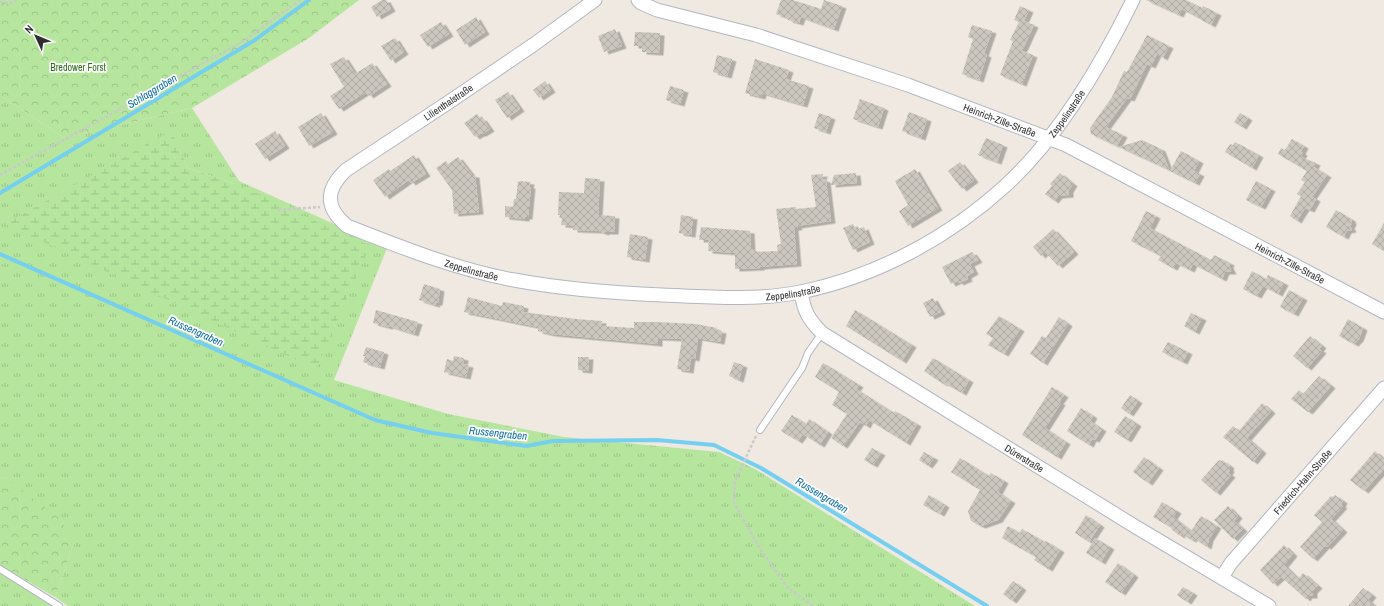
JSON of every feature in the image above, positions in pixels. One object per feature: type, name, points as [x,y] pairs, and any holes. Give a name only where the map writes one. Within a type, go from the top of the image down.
[{"type":"street","name":"Lilienthalstraße","points":[[338,219],[332,207],[331,190],[336,180],[346,170],[462,94],[595,0]]},
{"type":"street","name":"Heinrich-Zille-Straße","points":[[638,0],[641,3],[657,10],[756,35],[908,85],[1066,145],[1384,312]]},
{"type":"street","name":"Zeppelinstraße","points":[[338,219],[347,226],[429,257],[479,272],[514,280],[610,293],[702,297],[753,297],[801,292],[850,278],[918,249],[950,230],[978,210],[1006,185],[1028,162],[1066,115],[1092,74],[1133,0]]},
{"type":"street","name":"Dürerstraße","points":[[801,292],[806,315],[813,325],[822,333],[1136,527],[1269,606]]},
{"type":"street","name":"Friedrich-Hahn-Straße","points":[[1222,577],[1231,563],[1384,388]]},
{"type":"lane","points":[[760,430],[802,368],[808,353],[822,333]]},
{"type":"lane","points":[[0,569],[59,606]]},
{"type":"path","points":[[0,2],[9,4],[16,0]]},
{"type":"path","points":[[0,175],[242,42],[300,0]]},
{"type":"path","points":[[278,210],[332,207]]},
{"type":"path","points":[[760,430],[735,481],[734,503],[759,547],[788,588],[813,606]]},
{"type":"green space","name":"Bredower Forst","points":[[0,0],[359,0],[309,38],[192,108],[64,138],[0,95]]},
{"type":"green space","points":[[0,95],[64,138],[192,108],[239,181],[387,248],[334,380],[448,414],[564,437],[719,452],[755,469],[975,606],[68,606],[55,597],[74,543],[5,477],[0,478]],"holes":[[[171,132],[188,168],[235,184],[5,224]]]},
{"type":"green space","points":[[171,131],[188,168],[235,184],[370,246],[316,369],[5,224]]},
{"type":"green space","points":[[5,477],[60,519],[74,543],[55,597],[0,565],[0,478]]},
{"type":"green space","points":[[0,572],[54,606],[0,606]]},
{"type":"building","points":[[382,0],[386,0],[391,9],[377,17],[371,7]]},
{"type":"building","points":[[781,0],[793,0],[821,9],[824,0],[842,6],[834,29],[801,17],[799,23],[788,20],[788,18],[776,14]]},
{"type":"building","points":[[1146,0],[1186,0],[1217,13],[1211,25],[1182,9],[1179,15]]},
{"type":"building","points":[[1020,6],[1029,10],[1024,21],[1034,25],[1022,51],[1033,55],[1022,84],[1000,75],[1013,41],[1010,40],[1019,22],[1014,20]]},
{"type":"building","points":[[476,17],[485,32],[465,45],[456,30]]},
{"type":"building","points":[[441,22],[449,34],[428,47],[420,35]]},
{"type":"building","points":[[972,25],[992,31],[984,54],[987,55],[979,80],[962,74],[973,39],[968,37]]},
{"type":"building","points":[[615,29],[622,46],[604,52],[598,36]]},
{"type":"building","points":[[635,32],[660,33],[659,53],[642,52],[642,46],[634,46]]},
{"type":"building","points":[[1147,35],[1169,46],[1163,58],[1157,54],[1151,66],[1147,64],[1130,99],[1127,98],[1106,127],[1123,135],[1117,146],[1091,134],[1090,128],[1112,97],[1124,71],[1127,72]]},
{"type":"building","points":[[395,38],[404,52],[391,61],[381,46]]},
{"type":"building","points":[[717,55],[732,59],[727,76],[713,72]]},
{"type":"building","points":[[344,57],[355,74],[372,63],[387,84],[369,96],[366,92],[339,109],[330,96],[344,87],[330,64]]},
{"type":"building","points":[[755,59],[789,70],[786,79],[809,86],[803,105],[762,93],[761,97],[745,93]]},
{"type":"building","points":[[545,81],[551,90],[539,98],[533,90]]},
{"type":"building","points":[[670,86],[684,90],[680,104],[666,100]]},
{"type":"building","points":[[508,92],[520,109],[507,118],[495,100]]},
{"type":"building","points":[[860,99],[884,108],[878,127],[853,119]]},
{"type":"building","points":[[909,112],[927,119],[921,138],[902,131]]},
{"type":"building","points":[[321,113],[333,132],[309,146],[298,127]]},
{"type":"building","points":[[819,113],[831,117],[826,132],[814,128]]},
{"type":"building","points":[[1240,113],[1248,118],[1242,127],[1234,122]]},
{"type":"building","points":[[477,114],[490,129],[475,137],[464,123]]},
{"type":"building","points":[[275,131],[285,146],[265,159],[255,144]]},
{"type":"building","points":[[986,138],[1003,145],[997,162],[978,155]]},
{"type":"building","points":[[1292,139],[1304,146],[1301,152],[1303,153],[1301,157],[1316,163],[1314,167],[1327,175],[1312,197],[1316,199],[1310,210],[1305,208],[1297,221],[1290,216],[1301,196],[1297,194],[1305,182],[1301,180],[1307,171],[1278,154],[1281,148],[1285,150]]},
{"type":"building","points":[[1142,140],[1161,149],[1169,170],[1119,147]]},
{"type":"building","points":[[1235,142],[1259,155],[1252,168],[1225,152],[1230,144],[1233,145]]},
{"type":"building","points":[[1181,151],[1199,161],[1194,171],[1200,174],[1195,183],[1170,171]]},
{"type":"building","points":[[414,155],[426,174],[411,183],[409,180],[385,197],[373,180]]},
{"type":"building","points":[[458,157],[472,175],[475,175],[479,212],[454,214],[452,190],[436,168],[446,161],[448,164]]},
{"type":"building","points":[[960,162],[974,180],[962,189],[948,171]]},
{"type":"building","points":[[915,169],[938,208],[908,226],[899,211],[908,205],[895,181]]},
{"type":"building","points":[[856,173],[857,183],[831,185],[834,175]]},
{"type":"building","points":[[1060,173],[1073,184],[1069,190],[1069,195],[1058,196],[1054,201],[1045,194],[1052,186],[1050,184]]},
{"type":"building","points":[[823,174],[822,179],[826,180],[831,221],[797,226],[798,228],[794,228],[797,264],[735,269],[735,253],[708,251],[709,240],[699,240],[701,227],[750,231],[751,249],[755,249],[755,252],[778,251],[777,245],[781,244],[776,209],[816,207],[811,175]]},
{"type":"building","points":[[585,178],[600,179],[598,215],[615,216],[614,232],[604,233],[599,231],[573,230],[573,226],[561,225],[562,218],[559,218],[560,215],[558,215],[559,192],[584,193]]},
{"type":"building","points":[[1256,181],[1271,189],[1261,207],[1246,200]]},
{"type":"building","points":[[518,182],[530,182],[529,186],[531,186],[528,217],[525,217],[525,219],[505,217],[505,206],[513,207],[514,199],[516,199]]},
{"type":"building","points":[[1336,210],[1351,219],[1352,223],[1350,226],[1352,230],[1347,231],[1344,237],[1326,227]]},
{"type":"building","points":[[1146,211],[1156,216],[1150,228],[1211,260],[1214,255],[1230,263],[1229,266],[1232,272],[1225,272],[1222,279],[1193,264],[1190,270],[1176,263],[1173,268],[1158,260],[1161,256],[1131,241]]},
{"type":"building","points":[[681,215],[693,217],[691,235],[679,233]]},
{"type":"building","points":[[1384,223],[1384,251],[1372,244]]},
{"type":"building","points":[[853,224],[856,230],[864,227],[870,242],[853,250],[843,228]]},
{"type":"building","points":[[1053,229],[1074,252],[1058,266],[1045,252],[1041,256],[1033,247]]},
{"type":"building","points":[[630,234],[648,237],[645,260],[627,257]]},
{"type":"building","points":[[972,252],[978,260],[970,264],[974,272],[967,276],[968,279],[959,283],[958,281],[951,284],[942,267]]},
{"type":"building","points":[[1252,271],[1266,279],[1265,282],[1268,275],[1284,283],[1278,294],[1263,286],[1257,296],[1243,289]]},
{"type":"building","points":[[424,284],[440,289],[438,303],[435,305],[419,300]]},
{"type":"building","points":[[1289,290],[1303,298],[1294,314],[1280,307]]},
{"type":"building","points":[[468,297],[502,306],[503,302],[524,306],[523,312],[602,321],[601,326],[634,328],[634,322],[656,322],[696,324],[717,328],[716,330],[722,331],[720,342],[698,338],[695,359],[691,358],[689,371],[677,369],[682,339],[658,338],[658,344],[551,334],[538,331],[538,327],[464,312]]},
{"type":"building","points":[[933,298],[941,312],[930,317],[923,303]]},
{"type":"building","points":[[376,310],[418,322],[414,334],[389,326],[373,323]]},
{"type":"building","points":[[855,310],[912,345],[902,361],[846,326]]},
{"type":"building","points":[[1191,313],[1202,318],[1195,332],[1184,326]]},
{"type":"building","points":[[999,316],[1020,329],[1004,354],[988,345],[993,338],[986,334]]},
{"type":"building","points":[[1059,317],[1068,324],[1043,363],[1030,354],[1042,336],[1046,338]]},
{"type":"building","points":[[1348,319],[1363,328],[1359,339],[1354,344],[1339,336]]},
{"type":"building","points":[[1310,336],[1322,346],[1319,349],[1322,351],[1307,368],[1293,356]]},
{"type":"building","points":[[1168,342],[1188,352],[1183,362],[1162,352]]},
{"type":"building","points":[[366,347],[384,352],[380,367],[363,362]]},
{"type":"building","points":[[454,356],[464,358],[463,364],[469,365],[466,377],[444,372],[447,359],[453,361]]},
{"type":"building","points":[[578,357],[589,357],[588,371],[578,370]]},
{"type":"building","points":[[933,358],[969,380],[962,393],[944,383],[943,384],[924,371]]},
{"type":"building","points":[[734,362],[743,365],[739,380],[729,376]]},
{"type":"building","points":[[823,363],[859,385],[856,389],[894,413],[895,411],[917,424],[906,443],[869,420],[866,426],[860,422],[843,446],[831,438],[847,414],[832,405],[839,392],[815,377]]},
{"type":"building","points":[[1319,376],[1331,386],[1308,412],[1291,399],[1299,390],[1303,394]]},
{"type":"building","points":[[1052,387],[1064,395],[1059,402],[1061,403],[1045,428],[1066,442],[1057,457],[1022,435]]},
{"type":"building","points":[[1130,395],[1138,401],[1129,414],[1121,408]]},
{"type":"building","points":[[1262,403],[1271,411],[1247,438],[1262,451],[1253,462],[1223,437],[1233,426],[1239,431]]},
{"type":"building","points":[[1081,408],[1093,416],[1090,421],[1102,429],[1095,440],[1092,439],[1089,445],[1067,431]]},
{"type":"building","points":[[792,415],[806,424],[809,419],[828,432],[820,445],[803,434],[798,441],[781,431]]},
{"type":"building","points":[[1125,416],[1137,424],[1127,440],[1114,432]]},
{"type":"building","points":[[872,448],[881,453],[873,465],[864,460]]},
{"type":"building","points":[[1375,451],[1384,460],[1384,469],[1364,491],[1350,480]]},
{"type":"building","points":[[924,452],[934,458],[928,466],[919,460]]},
{"type":"building","points":[[1144,457],[1159,468],[1148,483],[1133,472]]},
{"type":"building","points":[[960,458],[989,476],[991,473],[1004,481],[998,492],[1011,501],[998,520],[981,526],[971,521],[968,511],[980,490],[951,472]]},
{"type":"building","points":[[1219,460],[1222,460],[1230,466],[1228,473],[1231,475],[1216,493],[1201,480]]},
{"type":"building","points":[[929,495],[945,505],[940,514],[923,505]]},
{"type":"building","points":[[1335,495],[1343,501],[1341,505],[1343,506],[1331,519],[1343,530],[1313,559],[1300,547],[1322,522],[1314,515],[1331,496],[1333,497]]},
{"type":"building","points":[[1162,502],[1177,511],[1173,517],[1191,531],[1201,516],[1217,526],[1209,539],[1207,547],[1193,538],[1192,540],[1181,534],[1180,536],[1171,529],[1172,528],[1153,517]]},
{"type":"building","points":[[1228,506],[1238,516],[1234,521],[1243,529],[1233,539],[1214,520]]},
{"type":"building","points":[[1086,515],[1100,525],[1089,542],[1075,533]]},
{"type":"building","points":[[1008,526],[1020,533],[1022,529],[1060,550],[1048,569],[1034,560],[1036,557],[1002,538]]},
{"type":"building","points":[[1095,538],[1110,547],[1101,562],[1086,553]]},
{"type":"building","points":[[1284,545],[1293,554],[1284,565],[1298,579],[1303,573],[1318,586],[1313,591],[1313,596],[1308,596],[1306,599],[1281,577],[1273,584],[1260,570]]},
{"type":"building","points":[[1118,563],[1134,575],[1121,593],[1105,582]]},
{"type":"building","points":[[1013,581],[1022,588],[1012,601],[1003,594]]},
{"type":"building","points":[[1183,587],[1193,593],[1187,602],[1177,595]]},
{"type":"building","points":[[1363,588],[1372,595],[1368,600],[1375,606],[1348,606]]},
{"type":"waterway","name":"Schlaggraben","points":[[0,193],[255,40],[309,0]]},
{"type":"waterway","name":"Russengraben","points":[[0,254],[375,420],[432,433],[526,446],[553,441],[657,440],[714,445],[761,468],[987,606]]}]
